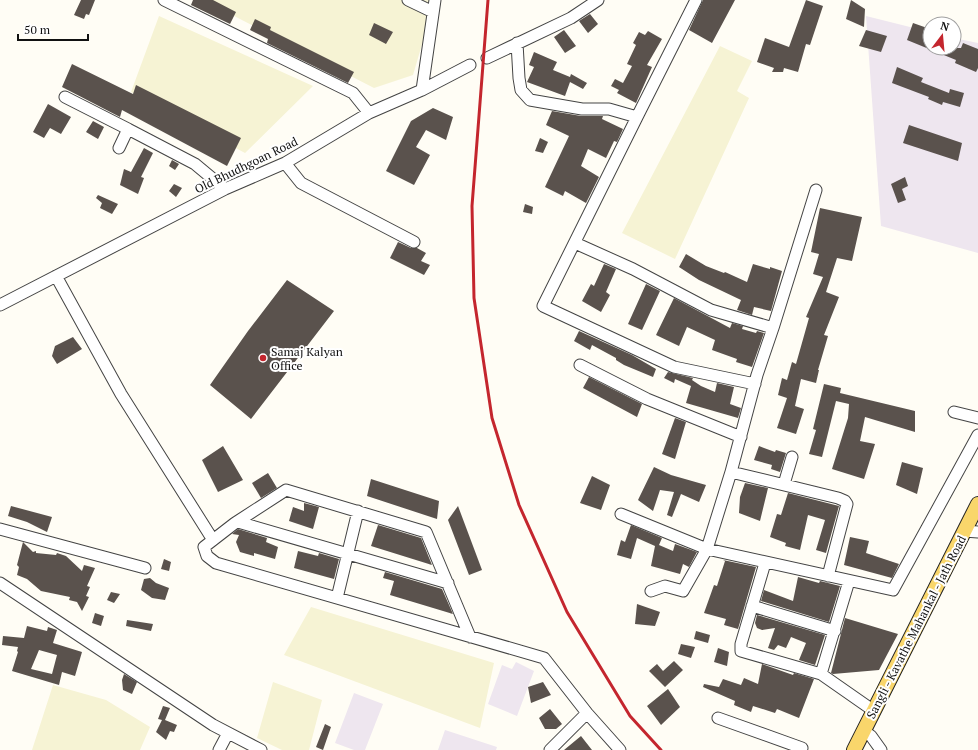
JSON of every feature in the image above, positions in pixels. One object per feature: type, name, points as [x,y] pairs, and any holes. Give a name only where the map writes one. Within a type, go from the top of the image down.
[{"type":"main road","name":"Sangli - Kavathe Mahankal - Jath Road","points":[[854,750],[971,532],[978,504]]},
{"type":"street","points":[[164,0],[353,93],[370,113]]},
{"type":"street","points":[[408,0],[433,12]]},
{"type":"street","points":[[422,90],[435,0]]},
{"type":"street","points":[[487,58],[571,18],[598,0]]},
{"type":"street","points":[[696,0],[543,306],[674,367],[755,384]]},
{"type":"street","points":[[517,43],[519,78],[522,90],[530,100],[582,109],[609,109],[637,117]]},
{"type":"street","name":"Old Bhudhgoan Road","points":[[0,305],[225,189],[284,163],[370,113],[422,90],[470,65]]},
{"type":"street","points":[[65,97],[195,164],[225,189]]},
{"type":"street","points":[[119,148],[128,129]]},
{"type":"street","points":[[284,163],[300,183],[414,242]]},
{"type":"street","points":[[651,591],[665,586],[683,591],[707,548],[731,472],[755,384],[816,190]]},
{"type":"street","points":[[574,243],[633,269],[711,310],[773,328]]},
{"type":"street","points":[[56,276],[121,394],[213,540]]},
{"type":"street","points":[[580,365],[647,399],[741,437]]},
{"type":"street","points":[[954,412],[978,418]]},
{"type":"street","points":[[621,514],[707,548],[765,563],[893,590],[978,435]]},
{"type":"street","points":[[784,484],[792,457]]},
{"type":"street","points":[[731,472],[784,484],[845,501],[847,504],[828,576]]},
{"type":"street","points":[[470,637],[426,532],[286,490],[204,547],[207,556],[216,563],[470,637],[544,658],[620,750]]},
{"type":"street","points":[[337,598],[358,511]]},
{"type":"street","points":[[238,522],[448,583]]},
{"type":"street","points":[[0,529],[145,568]]},
{"type":"street","points":[[765,563],[741,644],[741,651],[821,674],[874,711]]},
{"type":"street","points":[[821,674],[849,581]]},
{"type":"street","points":[[0,583],[213,725],[261,750]]},
{"type":"street","points":[[752,606],[835,631]]},
{"type":"street","points":[[550,750],[588,713]]},
{"type":"street","points":[[718,718],[802,749]]},
{"type":"street","points":[[864,731],[871,736],[882,750]]},
{"type":"street","points":[[219,750],[228,733]]},
{"type":"shaded area","points":[[203,0],[435,0],[413,75],[374,88]]},
{"type":"shaded area","points":[[159,16],[313,86],[245,153],[131,92]]},
{"type":"shaded area","points":[[866,16],[922,30],[922,56],[962,56],[962,40],[978,43],[978,253],[881,226]]},
{"type":"shaded area","points":[[720,46],[752,61],[737,91],[749,98],[675,259],[622,233]]},
{"type":"shaded area","points":[[311,607],[494,663],[480,728],[284,655]]},
{"type":"shaded area","points":[[516,662],[534,671],[517,716],[488,704],[502,665],[512,669]]},
{"type":"shaded area","points":[[273,682],[322,700],[309,750],[282,750],[257,738]]},
{"type":"shaded area","points":[[53,685],[106,700],[150,727],[140,750],[32,750]]},
{"type":"shaded area","points":[[354,693],[383,704],[365,750],[354,750],[335,743]]},
{"type":"shaded area","points":[[445,730],[497,747],[496,750],[438,750]]},
{"type":"building","points":[[81,0],[95,0],[89,15],[86,14],[84,19],[74,15]]},
{"type":"building","points":[[193,0],[213,0],[236,12],[230,24],[191,5]]},
{"type":"building","points":[[703,0],[735,0],[712,43],[689,30]]},
{"type":"building","points":[[806,0],[823,6],[810,45],[806,44],[798,72],[784,68],[783,72],[772,72],[774,68],[757,62],[765,38],[789,47]]},
{"type":"building","points":[[851,0],[865,9],[864,27],[846,19]]},
{"type":"building","points":[[590,14],[598,24],[588,33],[579,21]]},
{"type":"building","points":[[255,19],[271,27],[270,30],[354,72],[348,83],[267,43],[268,39],[250,30]]},
{"type":"building","points":[[374,23],[393,32],[386,44],[369,35]]},
{"type":"building","points":[[913,23],[922,26],[922,46],[907,40]]},
{"type":"building","points":[[564,30],[576,46],[565,53],[554,37]]},
{"type":"building","points":[[866,30],[887,36],[881,52],[859,46]]},
{"type":"building","points":[[648,31],[662,39],[647,65],[652,67],[636,103],[617,93],[619,90],[611,86],[615,79],[623,83],[632,66],[627,64],[636,45],[633,43],[639,32],[645,35]]},
{"type":"building","points":[[963,43],[978,49],[978,68],[976,72],[955,63],[956,60],[946,56],[962,56]]},
{"type":"building","points":[[534,52],[557,62],[553,70],[570,77],[571,74],[587,83],[583,89],[570,82],[565,96],[527,82],[534,67],[529,65]]},
{"type":"building","points":[[72,64],[133,94],[136,85],[241,138],[227,166],[122,110],[120,117],[62,87]]},
{"type":"building","points":[[897,67],[923,78],[921,82],[949,93],[950,89],[964,93],[960,107],[943,102],[942,105],[928,99],[929,97],[892,83]]},
{"type":"building","points":[[48,104],[71,117],[61,134],[50,128],[44,138],[33,132]]},
{"type":"building","points":[[433,108],[453,117],[446,140],[426,130],[416,147],[430,155],[414,185],[386,171],[411,121]]},
{"type":"building","points":[[552,111],[581,116],[603,116],[602,119],[623,129],[617,142],[614,141],[606,158],[588,149],[581,166],[599,177],[586,203],[565,191],[563,196],[545,187],[569,136],[546,125]]},
{"type":"building","points":[[93,121],[104,127],[98,139],[86,132]]},
{"type":"building","points":[[909,125],[962,143],[958,161],[903,143]]},
{"type":"building","points":[[540,138],[548,142],[543,153],[535,151]]},
{"type":"building","points":[[144,148],[153,153],[141,177],[144,178],[138,194],[120,185],[124,169],[131,172]]},
{"type":"building","points":[[172,160],[179,164],[175,170],[169,166]]},
{"type":"building","points":[[905,177],[908,186],[902,189],[906,200],[898,203],[891,184]]},
{"type":"building","points":[[174,184],[182,188],[176,197],[169,191]]},
{"type":"building","points":[[98,195],[118,204],[112,214],[100,208],[102,203],[96,198]]},
{"type":"building","points":[[525,204],[533,207],[532,214],[523,212]]},
{"type":"building","points":[[820,208],[862,217],[852,261],[837,258],[826,292],[839,297],[824,335],[828,336],[818,370],[816,383],[801,379],[795,406],[804,409],[796,434],[777,428],[787,398],[778,395],[782,378],[787,380],[792,362],[796,364],[809,318],[806,317],[823,277],[813,274],[819,254],[811,252]]},
{"type":"building","points":[[398,242],[411,248],[417,248],[426,253],[421,261],[430,265],[424,275],[390,258]]},
{"type":"building","points":[[686,254],[706,266],[724,273],[725,272],[747,282],[753,264],[782,271],[771,311],[754,307],[752,315],[737,310],[741,300],[699,280],[679,267]]},
{"type":"building","points":[[604,264],[616,269],[606,292],[610,295],[601,312],[582,301],[591,284],[594,286]]},
{"type":"building","name":"Samaj Kalyan Office","points":[[287,280],[334,311],[251,419],[210,385],[248,331]]},
{"type":"building","points":[[646,284],[660,291],[642,330],[628,324]]},
{"type":"building","points":[[674,298],[730,328],[732,323],[743,326],[742,329],[756,333],[757,331],[764,333],[752,367],[736,362],[737,359],[712,350],[715,340],[687,327],[679,346],[656,335]]},
{"type":"building","points":[[579,331],[632,355],[656,369],[653,377],[624,365],[616,360],[616,358],[592,345],[590,350],[574,341]]},
{"type":"building","points":[[73,337],[82,349],[57,364],[52,356],[55,346]]},
{"type":"building","points":[[668,372],[693,378],[692,380],[701,386],[715,392],[717,383],[734,387],[730,404],[741,408],[738,418],[686,403],[691,386],[675,379],[674,383],[664,378]]},
{"type":"building","points":[[589,377],[642,404],[637,417],[583,388]]},
{"type":"building","points":[[824,384],[841,388],[840,393],[915,411],[915,432],[865,417],[860,441],[875,444],[864,479],[832,469],[848,418],[849,404],[836,401],[822,457],[809,454],[816,430],[813,429]]},
{"type":"building","points":[[675,418],[686,422],[675,459],[662,454]]},
{"type":"building","points":[[223,446],[243,480],[218,492],[202,460]]},
{"type":"building","points":[[759,446],[775,452],[776,450],[786,453],[780,472],[771,469],[772,465],[754,460]]},
{"type":"building","points":[[902,462],[923,468],[917,494],[896,485]]},
{"type":"building","points":[[654,467],[671,475],[706,485],[699,502],[681,494],[672,517],[667,515],[674,492],[660,490],[653,511],[638,500]]},
{"type":"building","points":[[268,473],[277,488],[261,498],[252,483]]},
{"type":"building","points":[[592,476],[610,485],[601,510],[580,503]]},
{"type":"building","points":[[371,479],[439,501],[437,519],[367,496]]},
{"type":"building","points":[[745,483],[768,488],[760,521],[739,513],[740,497]]},
{"type":"building","points":[[788,493],[839,506],[826,553],[816,550],[825,520],[808,515],[800,550],[785,546],[786,543],[770,537],[777,514],[781,515]]},
{"type":"building","points":[[304,503],[319,507],[313,529],[289,521],[293,507],[304,511]]},
{"type":"building","points":[[11,506],[52,517],[47,532],[27,522],[8,516]]},
{"type":"building","points":[[458,506],[482,570],[469,575],[448,520]]},
{"type":"building","points":[[378,525],[421,538],[432,565],[371,546]]},
{"type":"building","points":[[631,525],[662,538],[659,545],[673,551],[675,544],[697,552],[689,567],[683,564],[680,574],[651,566],[655,546],[637,538],[631,559],[617,555],[621,540],[625,542]]},
{"type":"building","points":[[238,529],[267,538],[266,542],[278,547],[275,559],[254,553],[254,556],[240,552],[236,542],[239,535],[232,534]]},
{"type":"building","points":[[850,537],[869,541],[866,553],[899,564],[892,578],[844,565]]},
{"type":"building","points":[[23,542],[33,552],[36,551],[36,553],[56,555],[57,553],[66,556],[82,571],[84,565],[95,568],[87,586],[90,587],[86,596],[89,597],[82,611],[77,602],[69,600],[70,597],[41,591],[27,579],[17,575],[19,567],[17,565]]},
{"type":"building","points":[[298,551],[318,556],[319,553],[339,559],[334,579],[294,568]]},
{"type":"building","points":[[164,559],[171,562],[169,571],[161,569]]},
{"type":"building","points":[[723,560],[756,567],[738,629],[724,625],[726,619],[704,613],[714,585],[717,586],[725,561]]},
{"type":"building","points":[[385,572],[442,589],[453,614],[390,595],[394,581],[383,578]]},
{"type":"building","points":[[798,577],[819,583],[820,581],[840,586],[829,622],[761,601],[764,590],[793,601]]},
{"type":"building","points":[[150,578],[156,583],[169,588],[165,600],[152,598],[141,590],[144,579]]},
{"type":"building","points":[[111,592],[120,594],[114,603],[107,600]]},
{"type":"building","points":[[637,604],[660,612],[655,626],[635,624]]},
{"type":"building","points":[[95,613],[104,616],[101,626],[92,623]]},
{"type":"building","points":[[757,615],[825,635],[815,665],[799,660],[806,643],[791,637],[786,648],[778,645],[774,650],[768,648],[775,628],[762,630],[757,628],[755,623]]},
{"type":"building","points":[[845,618],[898,634],[879,670],[831,673]]},
{"type":"building","points":[[127,620],[153,624],[151,631],[126,626]]},
{"type":"building","points":[[27,626],[47,631],[48,627],[57,630],[53,643],[82,652],[75,676],[62,672],[59,685],[12,671],[18,652],[18,647],[2,645],[3,636],[24,638]],"holes":[[[39,650],[57,655],[52,674],[31,669]]]},
{"type":"building","points":[[696,631],[710,635],[708,643],[694,639]]},
{"type":"building","points":[[681,644],[695,647],[691,658],[678,654]]},
{"type":"building","points":[[718,648],[729,652],[727,666],[714,662]]},
{"type":"building","points":[[674,661],[683,670],[665,687],[649,671],[657,664],[663,671]]},
{"type":"building","points":[[762,664],[793,675],[794,673],[814,679],[799,718],[777,709],[775,713],[753,706],[751,712],[734,705],[735,701],[703,687],[704,684],[719,687],[723,679],[741,685],[744,678],[758,684]]},
{"type":"building","points":[[124,674],[137,682],[132,694],[123,690],[122,680]]},
{"type":"building","points":[[543,682],[551,695],[531,703],[528,687]]},
{"type":"building","points":[[668,689],[680,707],[661,725],[647,706]]},
{"type":"building","points":[[163,706],[170,708],[165,720],[177,725],[174,732],[170,731],[166,740],[156,732],[162,720],[158,719]]},
{"type":"building","points":[[550,709],[562,724],[556,729],[545,729],[539,718]]},
{"type":"building","points":[[325,724],[331,727],[323,750],[316,747]]},
{"type":"building","points":[[581,736],[592,750],[564,750]]},
{"type":"railway","points":[[488,0],[472,206],[474,298],[492,418],[519,505],[567,612],[630,716],[661,750]]},
{"type":"place","name":"Samaj Kalyan Office","points":[[263,358]]}]
